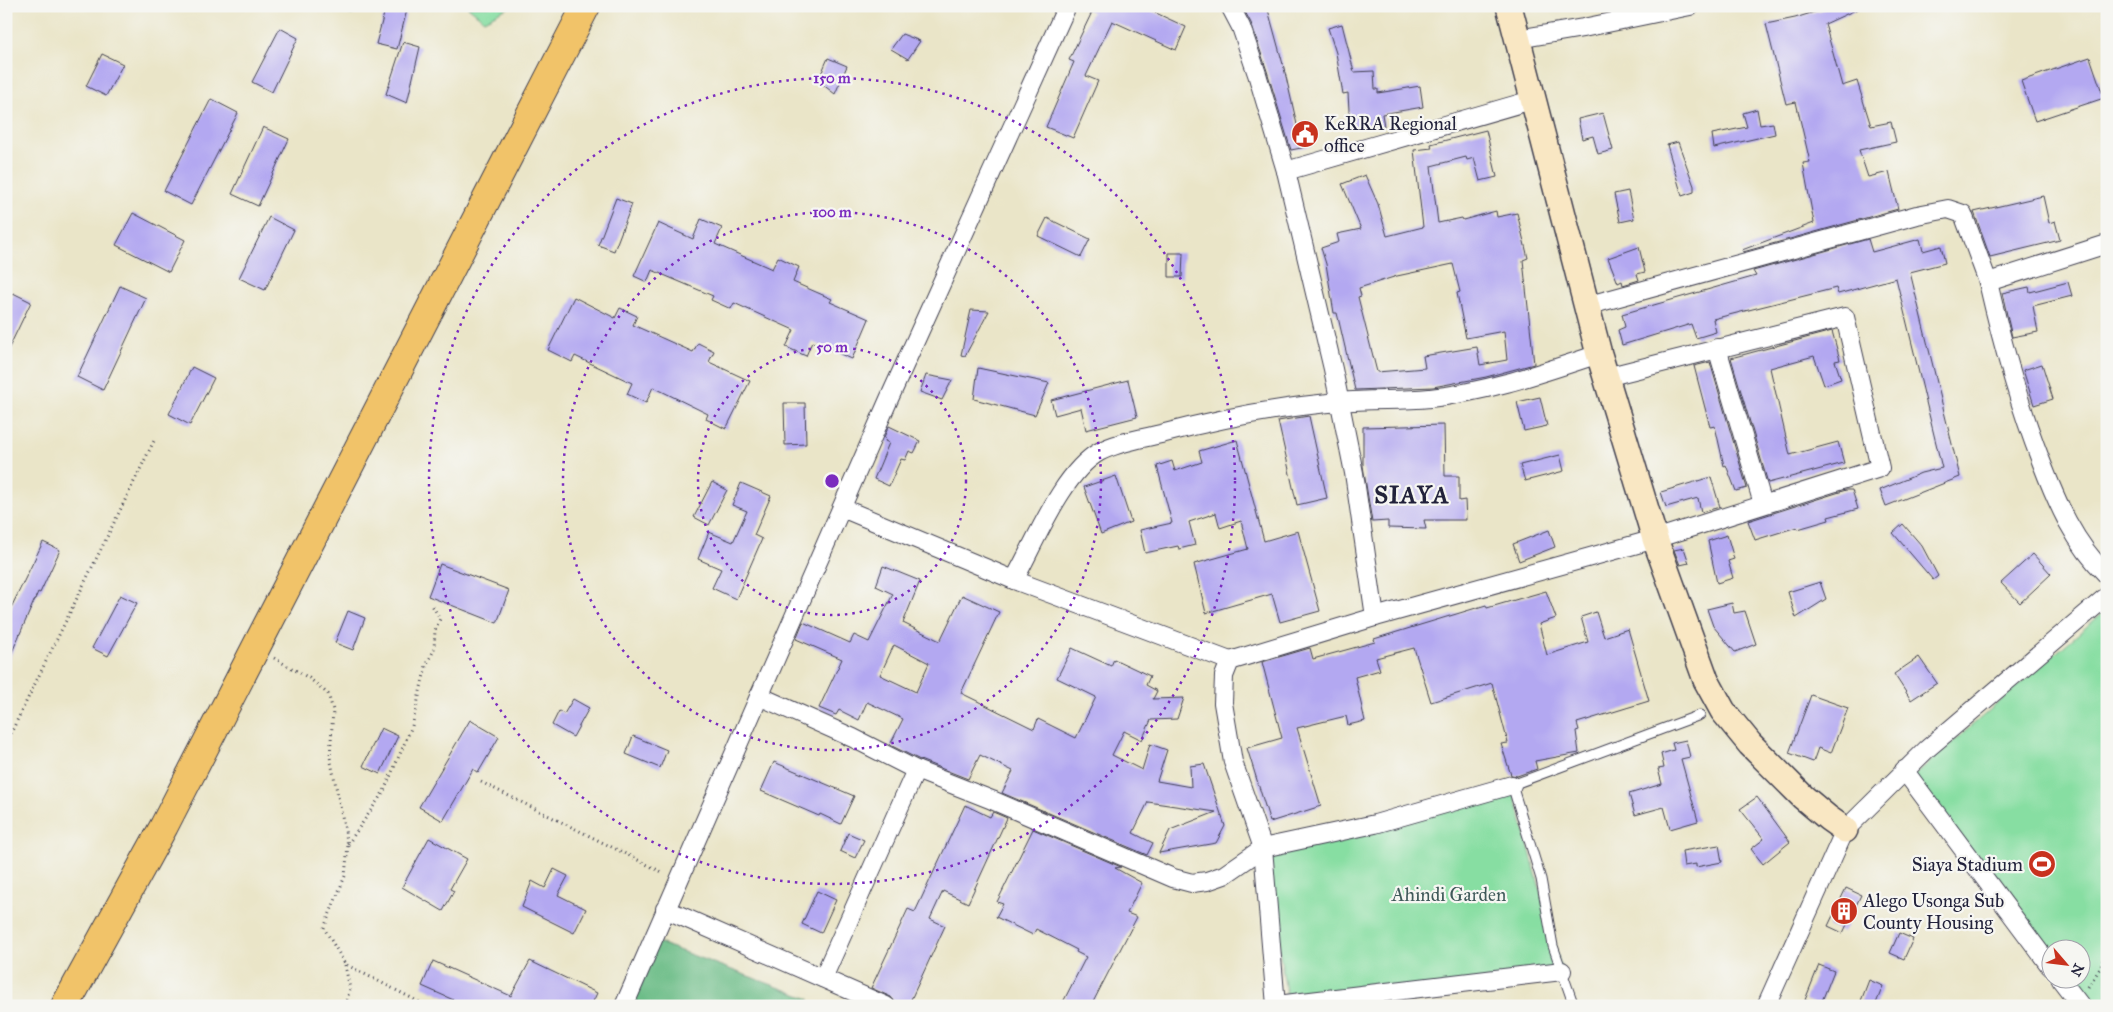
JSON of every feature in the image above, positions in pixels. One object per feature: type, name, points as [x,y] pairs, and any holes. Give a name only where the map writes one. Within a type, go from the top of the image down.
[{"type":"main road","points":[[70,1004],[164,826],[586,6]]},
{"type":"main road","points":[[1508,6],[1606,378],[1655,539],[1706,680],[1723,711],[1750,744],[1775,770],[1828,818],[1845,830]]},
{"type":"street","points":[[624,1006],[980,195],[1067,6]]},
{"type":"street","points":[[1230,6],[1241,28],[1257,74],[1286,171],[1340,402],[1354,473],[1375,617]]},
{"type":"street","points":[[1518,39],[1690,6]]},
{"type":"street","points":[[1286,171],[1532,100]]},
{"type":"street","points":[[1586,306],[1917,215],[1948,209],[1963,214],[1988,282],[2014,385],[2048,480],[2062,515],[2074,535],[2091,560],[2107,575]]},
{"type":"street","points":[[1988,282],[2107,244]]},
{"type":"street","points":[[842,508],[1014,580],[1230,661],[1375,617],[1655,539],[1880,468],[1845,317],[1717,348],[1606,378]]},
{"type":"street","points":[[1717,348],[1763,504]]},
{"type":"street","points":[[1014,580],[1057,500],[1076,472],[1099,452],[1179,429],[1258,412],[1340,402],[1430,398],[1475,391],[1526,378],[1599,354]]},
{"type":"street","points":[[1766,1006],[1845,830],[1904,770],[2107,596]]},
{"type":"street","points":[[1230,661],[1224,676],[1223,703],[1233,762],[1263,848],[1276,1005],[1562,971]]},
{"type":"street","points":[[759,696],[852,738],[916,770],[992,800],[1172,878],[1192,883],[1224,876],[1263,848],[1375,824],[1512,785]]},
{"type":"street","points":[[823,978],[916,770]]},
{"type":"street","points":[[1904,770],[2040,953]]},
{"type":"street","points":[[665,909],[886,1006]]},
{"type":"street","points":[[2068,990],[2079,1004]]},
{"type":"lane","points":[[1574,1006],[1552,946],[1541,879],[1512,785],[1700,715]]},
{"type":"path","points":[[6,743],[154,442]]},
{"type":"path","points":[[348,844],[384,791],[412,726],[426,666],[434,650],[435,630],[440,619],[432,606]]},
{"type":"path","points":[[256,648],[309,678],[328,694],[333,710],[330,756],[348,844],[345,876],[324,928],[345,964],[350,989],[345,1006]]},
{"type":"path","points":[[481,782],[680,881]]},
{"type":"path","points":[[2079,1004],[2101,967],[2107,942]]},
{"type":"path","points":[[345,964],[427,1006]]},
{"type":"green space","points":[[331,6],[354,6],[352,15]]},
{"type":"green space","points":[[467,6],[511,6],[484,20]]},
{"type":"green space","name":"Siaya Stadium","points":[[2107,609],[2107,1006],[2089,1006],[2077,990],[2090,990],[2090,940],[2040,940],[2040,943],[1910,779]]},
{"type":"green space","name":"Ahindi Garden","points":[[1512,785],[1562,971],[1288,1004],[1263,848]]},
{"type":"green space","points":[[654,941],[810,999],[806,1006],[626,1006]]},
{"type":"building","points":[[386,6],[408,6],[397,49],[376,44]]},
{"type":"building","points":[[1079,6],[1141,6],[1186,27],[1176,50],[1112,21],[1086,76],[1098,81],[1073,138],[1046,127],[1074,62],[1069,60],[1092,12]]},
{"type":"building","points":[[1242,6],[1267,6],[1298,129],[1308,127],[1311,146],[1291,150],[1251,23]]},
{"type":"building","points":[[1834,6],[1862,7],[1825,24],[1842,86],[1857,81],[1871,126],[1891,122],[1896,142],[1859,150],[1868,177],[1889,172],[1898,209],[1743,252],[1742,250],[1814,223],[1803,163],[1810,162],[1796,102],[1786,104],[1766,24],[1795,18]]},
{"type":"building","points":[[1342,24],[1354,72],[1374,71],[1375,89],[1378,89],[1378,93],[1420,86],[1423,107],[1382,114],[1384,126],[1350,128],[1348,93],[1343,94],[1336,53],[1328,28]]},
{"type":"building","points":[[280,28],[298,38],[272,92],[252,82]]},
{"type":"building","points":[[902,34],[920,41],[908,59],[891,49]]},
{"type":"building","points":[[403,42],[420,47],[407,103],[386,94]]},
{"type":"building","points":[[102,54],[123,64],[106,96],[86,86]]},
{"type":"building","points":[[2090,57],[2104,98],[2035,121],[2021,81]]},
{"type":"building","points":[[828,58],[847,66],[835,94],[818,81]]},
{"type":"building","points":[[211,99],[238,113],[191,205],[164,191]]},
{"type":"building","points":[[1757,109],[1760,125],[1773,123],[1775,134],[1714,148],[1712,134],[1747,127],[1743,113]]},
{"type":"building","points":[[1603,113],[1613,150],[1598,154],[1593,136],[1582,139],[1578,119]]},
{"type":"building","points":[[263,127],[289,139],[258,206],[232,194]]},
{"type":"building","points":[[1486,130],[1497,177],[1480,181],[1474,158],[1467,160],[1466,157],[1431,166],[1438,223],[1462,218],[1463,220],[1496,211],[1497,217],[1517,213],[1528,258],[1523,260],[1534,364],[1486,377],[1433,387],[1355,390],[1337,313],[1334,313],[1326,264],[1321,248],[1339,242],[1337,234],[1361,229],[1342,184],[1365,175],[1378,204],[1387,236],[1423,227],[1414,150],[1432,148],[1431,144]],"holes":[[[1453,264],[1460,292],[1457,293],[1466,338],[1504,331],[1507,360],[1480,365],[1477,347],[1423,356],[1425,368],[1377,372],[1358,297],[1361,296],[1359,288],[1397,276]]]},
{"type":"building","points":[[1678,142],[1694,186],[1694,192],[1682,196],[1667,145]]},
{"type":"building","points":[[1628,191],[1634,219],[1620,222],[1614,194]]},
{"type":"building","points":[[2043,196],[2049,223],[2055,221],[2060,240],[1990,257],[1974,212]]},
{"type":"building","points":[[616,198],[632,204],[614,251],[598,245]]},
{"type":"building","points":[[133,213],[185,240],[169,272],[116,245]]},
{"type":"building","points":[[269,217],[294,230],[265,290],[239,278]]},
{"type":"building","points":[[1047,218],[1090,239],[1081,257],[1038,236]]},
{"type":"building","points":[[701,219],[722,228],[715,244],[772,269],[778,257],[799,267],[793,282],[832,299],[830,302],[869,319],[852,359],[812,342],[806,356],[786,347],[794,330],[734,303],[731,309],[711,300],[713,296],[652,270],[647,282],[634,276],[658,223],[693,239]]},
{"type":"building","points":[[1868,239],[1872,252],[1920,239],[1923,251],[1941,246],[1945,263],[1910,272],[1960,477],[1886,506],[1880,490],[1921,473],[1942,468],[1896,278],[1838,294],[1836,288],[1713,319],[1716,332],[1696,338],[1691,324],[1622,345],[1618,330],[1625,327],[1622,314],[1756,276],[1753,271]]},
{"type":"building","points":[[1639,247],[1645,272],[1637,274],[1639,280],[1623,285],[1622,281],[1618,283],[1608,258]]},
{"type":"building","points":[[1169,253],[1183,253],[1182,277],[1169,277]]},
{"type":"building","points":[[2068,282],[2072,296],[2033,306],[2038,332],[2012,337],[2002,293],[2029,287],[2030,292]]},
{"type":"building","points":[[120,286],[146,298],[103,390],[77,377]]},
{"type":"building","points":[[13,293],[31,302],[6,354],[6,307]]},
{"type":"building","points":[[574,297],[615,318],[620,308],[637,316],[633,325],[693,352],[698,343],[714,351],[709,362],[750,381],[726,429],[706,419],[708,414],[653,387],[646,403],[627,394],[632,383],[575,356],[572,362],[548,350]]},
{"type":"building","points":[[971,310],[989,311],[965,356],[961,355]]},
{"type":"building","points":[[1832,331],[1840,360],[1835,361],[1841,379],[1824,385],[1814,356],[1770,368],[1790,455],[1838,442],[1844,463],[1768,483],[1731,358]]},
{"type":"building","points":[[1710,362],[1747,488],[1736,491],[1726,465],[1724,466],[1715,426],[1710,427],[1694,366]]},
{"type":"building","points":[[2042,364],[2053,399],[2034,405],[2023,370]]},
{"type":"building","points":[[192,367],[214,378],[190,425],[169,414]]},
{"type":"building","points":[[978,368],[1049,383],[1035,415],[974,399]]},
{"type":"building","points":[[926,375],[952,380],[942,400],[920,392]]},
{"type":"building","points":[[1128,380],[1137,417],[1086,430],[1081,408],[1055,415],[1051,400]]},
{"type":"building","points":[[1540,397],[1547,426],[1524,431],[1517,402]]},
{"type":"building","points":[[784,403],[805,403],[806,444],[785,445]]},
{"type":"building","points":[[1309,416],[1327,498],[1297,505],[1278,421]]},
{"type":"building","points":[[1444,425],[1445,476],[1459,476],[1459,501],[1465,500],[1466,520],[1424,520],[1426,529],[1388,528],[1388,521],[1372,522],[1363,466],[1363,427]]},
{"type":"building","points":[[889,426],[920,441],[914,453],[909,451],[905,460],[901,459],[889,486],[874,479],[889,443],[885,441],[886,438],[884,437]]},
{"type":"building","points":[[1237,440],[1264,541],[1298,531],[1320,611],[1280,622],[1272,594],[1206,613],[1194,564],[1248,549],[1241,521],[1220,528],[1216,513],[1189,522],[1195,545],[1179,549],[1178,546],[1145,553],[1140,530],[1172,523],[1157,466],[1172,461],[1175,471],[1202,462],[1199,451]]},
{"type":"building","points":[[1560,455],[1564,471],[1525,481],[1520,465]]},
{"type":"building","points":[[1116,476],[1131,522],[1101,534],[1084,487]]},
{"type":"building","points":[[1711,477],[1720,507],[1701,512],[1698,498],[1666,507],[1661,492]]},
{"type":"building","points":[[712,482],[727,490],[709,525],[694,517]]},
{"type":"building","points":[[741,483],[771,496],[754,535],[762,539],[736,599],[712,588],[721,569],[698,559],[709,532],[733,542],[747,511],[732,505]]},
{"type":"building","points":[[1846,490],[1852,490],[1858,509],[1828,517],[1829,520],[1798,529],[1797,527],[1755,540],[1748,521]]},
{"type":"building","points":[[1903,524],[1922,546],[1938,576],[1933,580],[1893,533]]},
{"type":"building","points":[[1549,530],[1555,547],[1519,561],[1513,544]]},
{"type":"building","points":[[1727,535],[1734,559],[1728,561],[1733,578],[1717,583],[1708,541]]},
{"type":"building","points":[[43,542],[60,550],[40,593],[38,592],[6,666],[6,618]]},
{"type":"building","points":[[1684,548],[1689,563],[1680,565],[1674,550]]},
{"type":"building","points":[[2033,554],[2051,574],[2020,603],[2001,583]]},
{"type":"building","points":[[440,564],[509,590],[497,623],[428,596]]},
{"type":"building","points":[[883,566],[920,581],[903,623],[940,641],[962,595],[999,612],[961,693],[1034,729],[1038,719],[1076,738],[1096,697],[1057,678],[1072,648],[1111,666],[1114,659],[1150,676],[1146,685],[1157,691],[1153,699],[1184,698],[1177,719],[1151,720],[1142,740],[1124,731],[1112,755],[1142,770],[1150,744],[1167,750],[1157,781],[1191,787],[1190,766],[1204,764],[1225,826],[1216,843],[1159,853],[1170,830],[1216,812],[1148,802],[1133,833],[1153,843],[1147,855],[1002,793],[1013,771],[980,755],[968,779],[920,760],[890,745],[903,719],[867,702],[859,720],[839,710],[836,715],[819,708],[842,659],[796,639],[803,622],[850,643],[854,635],[869,642],[893,594],[876,586]],"holes":[[[894,645],[929,663],[916,692],[880,675]]]},
{"type":"building","points":[[1820,582],[1826,599],[1796,618],[1788,592]]},
{"type":"building","points":[[1546,591],[1556,618],[1539,624],[1547,655],[1588,642],[1581,617],[1596,612],[1604,637],[1628,629],[1649,701],[1577,723],[1579,730],[1576,731],[1579,753],[1535,761],[1537,769],[1517,776],[1511,775],[1501,744],[1508,743],[1492,683],[1431,702],[1414,648],[1376,658],[1380,670],[1355,677],[1365,721],[1348,725],[1346,716],[1297,728],[1321,806],[1270,822],[1247,748],[1282,738],[1262,662],[1310,648],[1313,659],[1375,642],[1374,639],[1486,605],[1487,608]]},
{"type":"building","points":[[120,595],[137,603],[108,656],[92,648]]},
{"type":"building","points":[[1732,603],[1734,613],[1745,611],[1756,644],[1735,652],[1713,626],[1707,609]]},
{"type":"building","points":[[348,611],[365,618],[353,650],[335,643]]},
{"type":"building","points":[[1919,657],[1937,683],[1911,700],[1894,674]]},
{"type":"building","points":[[1811,695],[1848,708],[1831,753],[1818,748],[1813,762],[1789,753]]},
{"type":"building","points":[[573,699],[589,708],[573,737],[552,725],[559,711],[564,714]]},
{"type":"building","points":[[470,720],[499,737],[478,773],[473,769],[443,821],[419,807]]},
{"type":"building","points":[[381,728],[398,736],[380,774],[363,766]]},
{"type":"building","points":[[633,736],[667,750],[660,768],[626,754]]},
{"type":"building","points":[[1686,740],[1690,757],[1681,759],[1698,821],[1670,829],[1664,807],[1635,815],[1629,794],[1662,784],[1658,769],[1664,768],[1661,754],[1674,750],[1672,743]]},
{"type":"building","points":[[774,762],[854,796],[841,824],[761,791]]},
{"type":"building","points":[[1757,797],[1790,842],[1763,864],[1751,849],[1764,839],[1740,809]]},
{"type":"building","points":[[965,805],[990,817],[993,812],[1007,818],[968,903],[943,891],[930,919],[945,926],[908,1006],[897,1006],[891,997],[871,988],[908,909],[915,912]]},
{"type":"building","points":[[1033,829],[1121,867],[1115,868],[1142,883],[1127,913],[1137,917],[1091,1006],[1061,1006],[1086,957],[1076,952],[1077,950],[1036,929],[1033,935],[996,917],[1003,904],[997,902]]},
{"type":"building","points":[[848,833],[864,840],[855,858],[840,851]]},
{"type":"building","points":[[429,838],[467,859],[450,889],[454,891],[443,911],[402,887]]},
{"type":"building","points":[[1719,845],[1722,862],[1696,867],[1696,864],[1684,866],[1682,851]]},
{"type":"building","points":[[554,869],[568,876],[558,895],[586,909],[574,933],[522,907],[532,881],[545,888]]},
{"type":"building","name":"Alego Usonga Sub County Housing","points":[[1846,888],[1861,895],[1843,933],[1828,926]]},
{"type":"building","points":[[817,891],[836,900],[821,933],[802,924]]},
{"type":"building","name":"Alego Usonga Sub County Housing","points":[[1899,933],[1913,939],[1904,959],[1890,953]]},
{"type":"building","points":[[433,961],[511,996],[530,961],[597,993],[591,1006],[467,1006],[422,986]]},
{"type":"building","name":"Alego Usonga Sub County Housing","points":[[1819,965],[1834,971],[1820,1006],[1805,1000]]},
{"type":"building","name":"Alego Usonga Sub County Housing","points":[[1869,980],[1883,986],[1875,1006],[1859,1006]]},
{"type":"place","name":"KeRRA Regional office","points":[[1305,134]]},
{"type":"place","name":"Siaya Stadium","points":[[2042,864]]},
{"type":"place","name":"Alego Usonga Sub County Housing","points":[[1844,911]]},
{"type":"district","name":"SIAYA","points":[[1412,495]]}]
